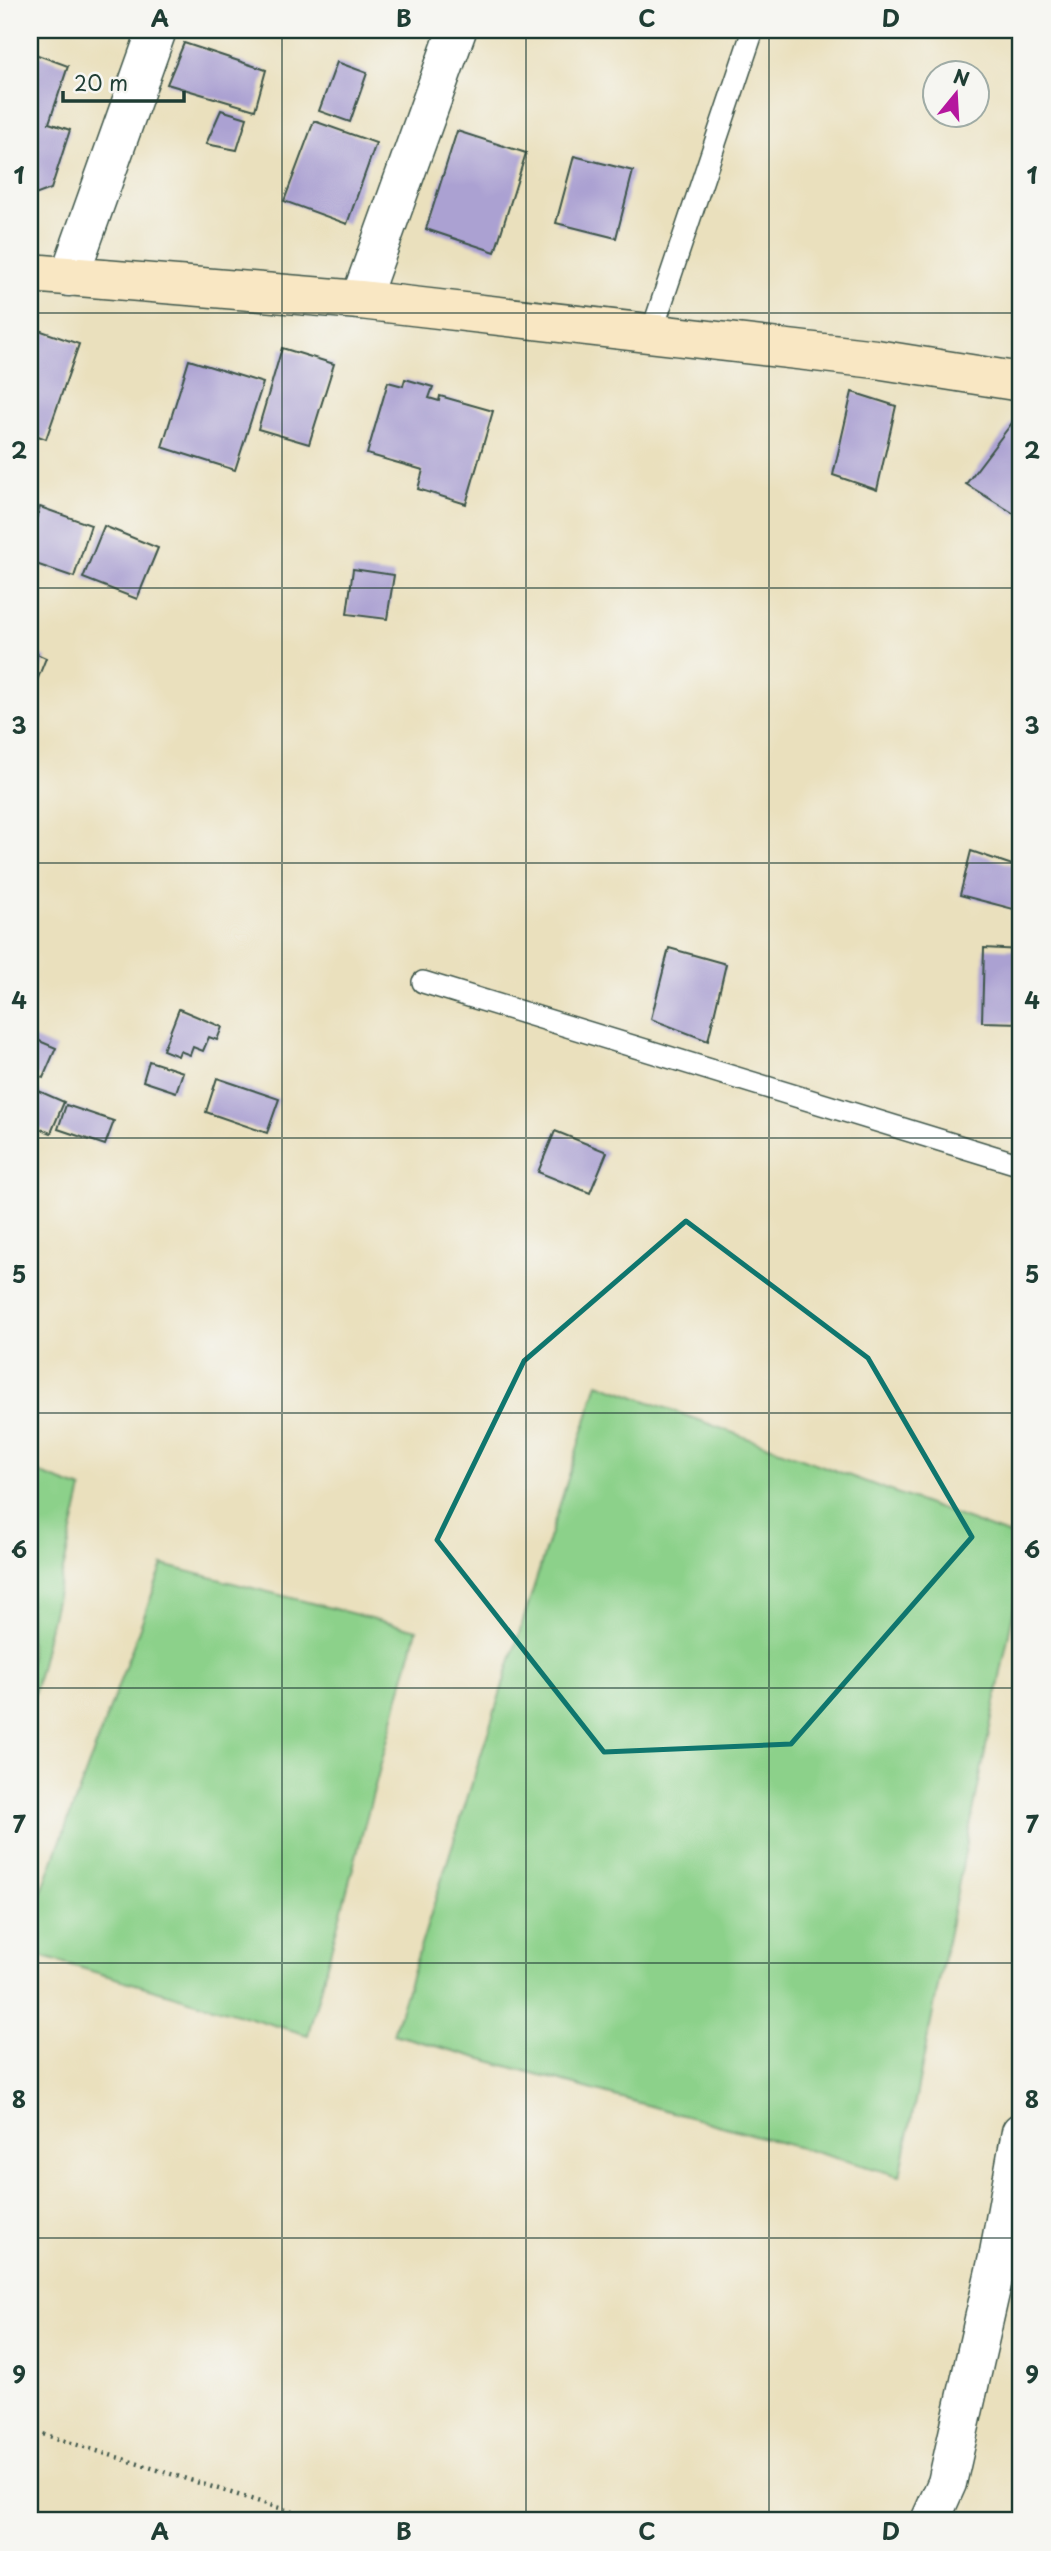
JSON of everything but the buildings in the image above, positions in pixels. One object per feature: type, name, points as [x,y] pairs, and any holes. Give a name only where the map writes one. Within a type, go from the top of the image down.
[{"type":"street","points":[[69,277],[158,30]]},
{"type":"street","points":[[360,300],[457,30]]},
{"type":"street","points":[[30,274],[360,300],[876,359],[1021,382]]},
{"type":"street","points":[[930,2521],[947,2483],[999,2253],[1021,2132]]},
{"type":"lane","points":[[651,334],[754,30]]},
{"type":"lane","points":[[423,982],[1021,1165]]},
{"type":"path","points":[[30,2430],[321,2521]]},
{"type":"highlighted area","points":[[686,1221],[868,1358],[972,1537],[791,1744],[604,1752],[437,1540],[524,1361]]},
{"type":"green space","points":[[598,1383],[1021,1539],[1021,1573],[900,2176],[393,2034]]},
{"type":"green space","points":[[30,1470],[82,1489],[30,1711]]},
{"type":"green space","points":[[163,1565],[417,1630],[308,2035],[30,1953],[30,1923]]}]
